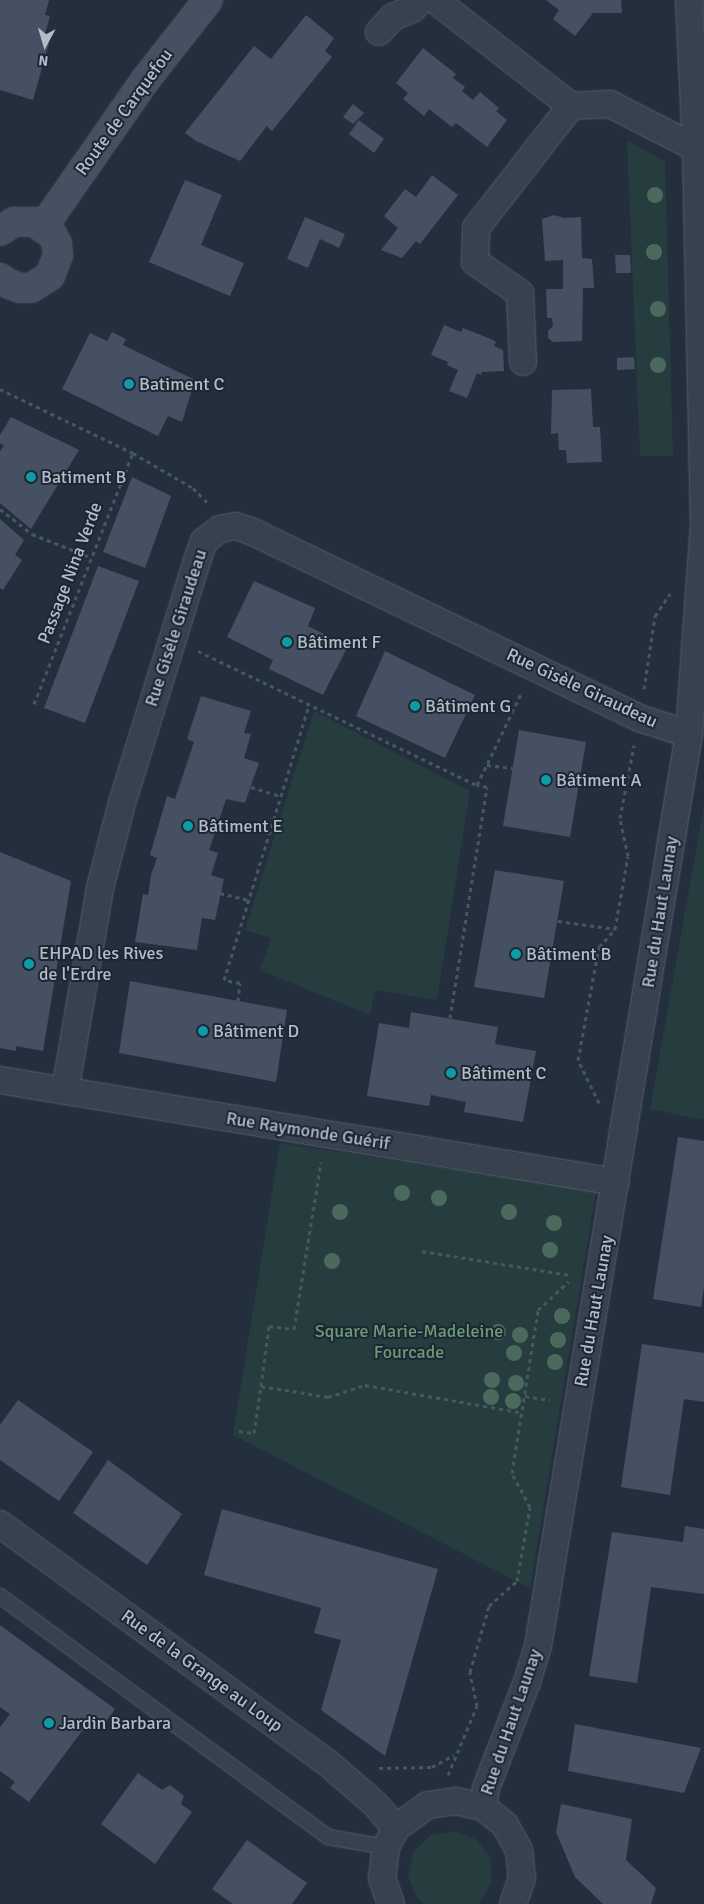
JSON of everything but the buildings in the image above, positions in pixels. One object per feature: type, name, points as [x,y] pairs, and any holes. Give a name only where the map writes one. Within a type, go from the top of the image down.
[{"type":"main road","name":"Route de Carquefou","points":[[44,227],[146,79],[208,0]]},
{"type":"main road","points":[[0,231],[10,224],[24,221],[44,227],[52,234],[57,244],[58,255],[50,276],[31,288],[3,288]]},
{"type":"street","points":[[380,32],[393,17],[412,9],[421,0]]},
{"type":"street","points":[[435,0],[571,106],[610,104],[700,149]]},
{"type":"street","name":"Rue du Haut Launay","points":[[483,1807],[486,1788],[527,1682],[538,1646],[689,734],[704,526],[700,149],[689,0]]},
{"type":"street","points":[[524,362],[520,293],[475,262],[476,228],[571,106]]},
{"type":"street","name":"Rue Gisèle Giraudeau","points":[[65,1091],[100,888],[122,803],[204,541],[220,530],[236,526],[254,532],[639,718],[689,734]]},
{"type":"street","name":"Rue Raymonde Guérif","points":[[0,1080],[616,1182]]},
{"type":"street","name":"Rue de la Grange au Loup","points":[[0,1524],[328,1763],[375,1804],[391,1837]]},
{"type":"street","points":[[368,1904],[382,1878],[391,1837],[428,1805],[456,1801],[483,1807],[505,1825],[519,1850],[522,1878],[513,1904]]},
{"type":"street","points":[[382,1878],[391,1904]]},
{"type":"lane","points":[[0,1596],[328,1837],[391,1837]]},
{"type":"path","points":[[0,389],[133,453],[193,488],[210,505],[220,530]]},
{"type":"path","name":"Passage Nina Verde","points":[[34,704],[90,557],[133,453]]},
{"type":"path","points":[[0,510],[32,534],[90,557]]},
{"type":"path","points":[[172,639],[477,785],[487,787],[450,1018]]},
{"type":"path","points":[[477,785],[534,666]]},
{"type":"path","points":[[238,1001],[240,983],[224,980],[309,705]]},
{"type":"path","points":[[487,765],[513,768]]},
{"type":"path","points":[[581,776],[627,783]]},
{"type":"path","points":[[251,787],[281,796]]},
{"type":"path","points":[[220,893],[249,900]]},
{"type":"path","points":[[558,920],[615,929]]},
{"type":"path","points":[[239,1431],[254,1434],[269,1326],[294,1329],[326,1134]]},
{"type":"path","points":[[422,1252],[571,1275]]},
{"type":"path","points":[[262,1386],[328,1397],[365,1385],[523,1413]]},
{"type":"path","points":[[379,1768],[432,1767],[455,1755]]},
{"type":"green space","points":[[627,140],[665,162],[673,456],[640,456]]},
{"type":"green space","points":[[314,711],[470,791],[437,1000],[375,990],[370,1015],[260,970],[271,938],[245,930]]},
{"type":"green space","points":[[704,805],[704,1120],[650,1109]]},
{"type":"green space","name":"Square Marie-Madeleine Fourcade","points":[[280,1143],[596,1191],[530,1588],[233,1435]]},
{"type":"green space","points":[[455,1831],[477,1840],[491,1859],[491,1883],[479,1904],[424,1904],[416,1897],[408,1875],[414,1851],[431,1835]]},
{"type":"place","name":"Batiment C","points":[[129,384]]},
{"type":"place","name":"Batiment B","points":[[31,477]]},
{"type":"place","name":"Bâtiment F","points":[[287,642]]},
{"type":"place","name":"Bâtiment G","points":[[415,706]]},
{"type":"place","name":"Bâtiment A","points":[[546,780]]},
{"type":"place","name":"Bâtiment E","points":[[188,826]]},
{"type":"place","name":"Bâtiment B","points":[[516,954]]},
{"type":"place","name":"EHPAD les Rives de l'Erdre","points":[[29,964]]},
{"type":"place","name":"Bâtiment D","points":[[203,1031]]},
{"type":"place","name":"Bâtiment C","points":[[451,1073]]},
{"type":"place","name":"Jardin Barbara","points":[[49,1723]]}]
